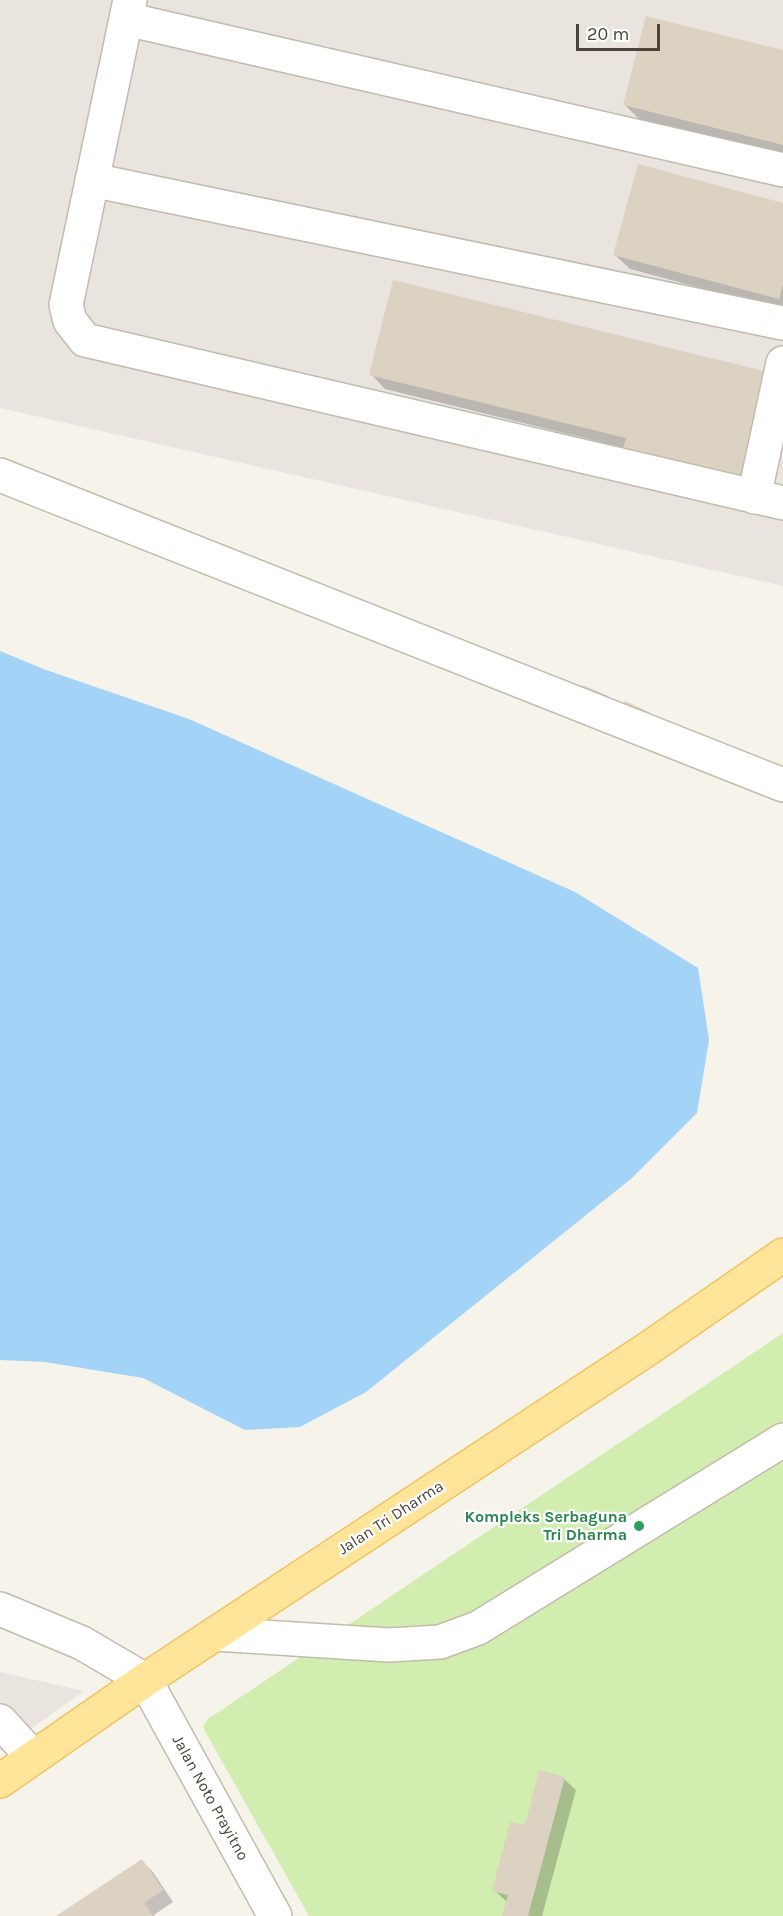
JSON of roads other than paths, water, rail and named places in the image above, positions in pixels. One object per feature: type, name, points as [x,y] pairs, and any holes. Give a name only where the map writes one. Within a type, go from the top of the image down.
[{"type":"main road","name":"Jalan Tri Dharma","points":[[0,1781],[145,1680],[639,1354],[783,1255]]},
{"type":"street","points":[[783,170],[128,10],[66,305],[70,321],[85,340],[769,500],[783,363]]},
{"type":"street","points":[[92,180],[783,323]]},
{"type":"street","points":[[0,475],[783,785]]},
{"type":"street","points":[[215,1634],[389,1645],[440,1642],[478,1628],[783,1440]]},
{"type":"street","points":[[0,1609],[82,1643],[145,1680]]},
{"type":"street","name":"Jalan Noto Prayitno","points":[[145,1680],[275,1916]]},
{"type":"street","points":[[0,1721],[33,1757]]},
{"type":"water","points":[[0,651],[46,670],[189,719],[575,892],[698,968],[709,1040],[697,1113],[632,1178],[366,1392],[300,1427],[245,1430],[143,1378],[45,1362],[0,1360]]},
{"type":"place","name":"Kompleks Serbaguna Tri Dharma","points":[[639,1526]]}]
